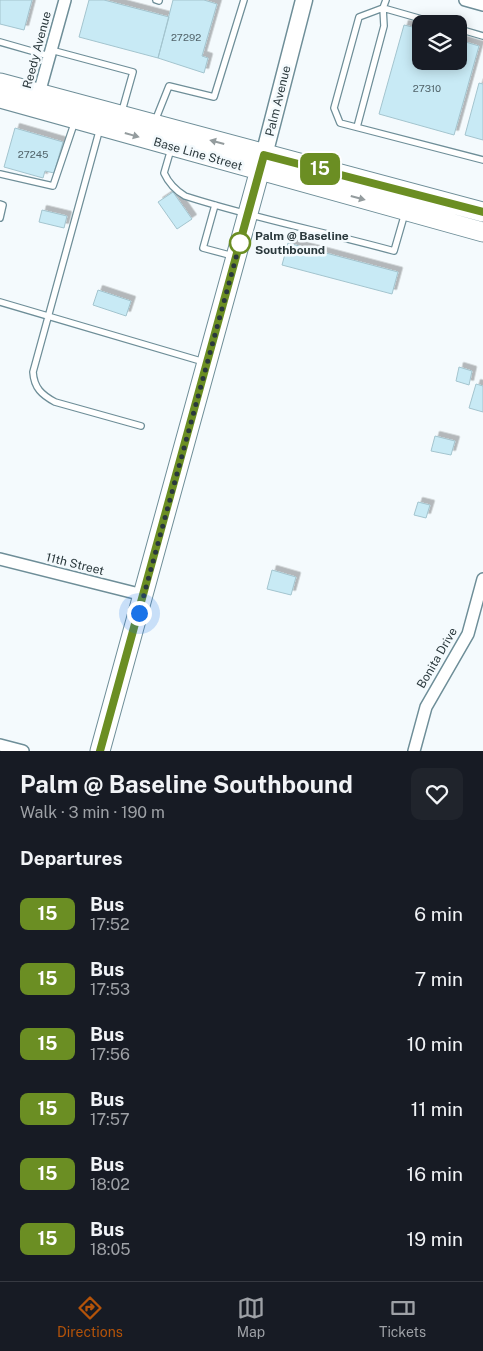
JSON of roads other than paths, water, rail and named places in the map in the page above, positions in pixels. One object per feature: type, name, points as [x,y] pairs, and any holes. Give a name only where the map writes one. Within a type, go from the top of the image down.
[{"type":"main road","name":"Palm Avenue","points":[[100,751],[248,215],[304,0]]},
{"type":"main road","name":"Base Line Street","points":[[0,83],[37,100],[77,111],[120,116],[153,125],[406,211],[483,232]]},
{"type":"main road","name":"Base Line Street","points":[[0,98],[37,100]]},
{"type":"main road","name":"Base Line Street","points":[[77,111],[101,126],[171,146],[262,163],[480,212]]},
{"type":"main road","points":[[406,211],[420,207],[468,214],[480,212]]},
{"type":"street","name":"Reedy Avenue","points":[[37,100],[65,0]]},
{"type":"street","points":[[465,0],[483,5]]},
{"type":"street","name":"11th Street","points":[[0,559],[144,595]]},
{"type":"street","name":"Bonita Drive","points":[[414,751],[426,707],[468,634],[483,579]]},
{"type":"street","points":[[0,745],[23,751]]},
{"type":"lane","points":[[153,125],[169,86],[214,97],[244,0]]},
{"type":"lane","points":[[358,127],[384,26],[383,8],[386,0]]},
{"type":"lane","points":[[412,16],[383,8],[359,17],[334,108],[340,123],[483,160]]},
{"type":"lane","points":[[467,31],[483,36]]},
{"type":"lane","points":[[0,42],[132,72],[120,116]]},
{"type":"lane","points":[[0,174],[54,186],[77,111]]},
{"type":"lane","points":[[101,126],[33,372],[34,382],[42,396],[55,402],[141,426]]},
{"type":"lane","points":[[171,146],[164,173],[168,183],[185,196],[248,215],[317,230],[394,251],[406,211]]},
{"type":"lane","points":[[0,204],[3,205],[0,218]]},
{"type":"lane","points":[[215,205],[203,248],[236,257]]},
{"type":"lane","points":[[0,302],[207,363]]},
{"type":"place","name":"Palm @ Baseline Southbound","points":[[240,243]]}]
